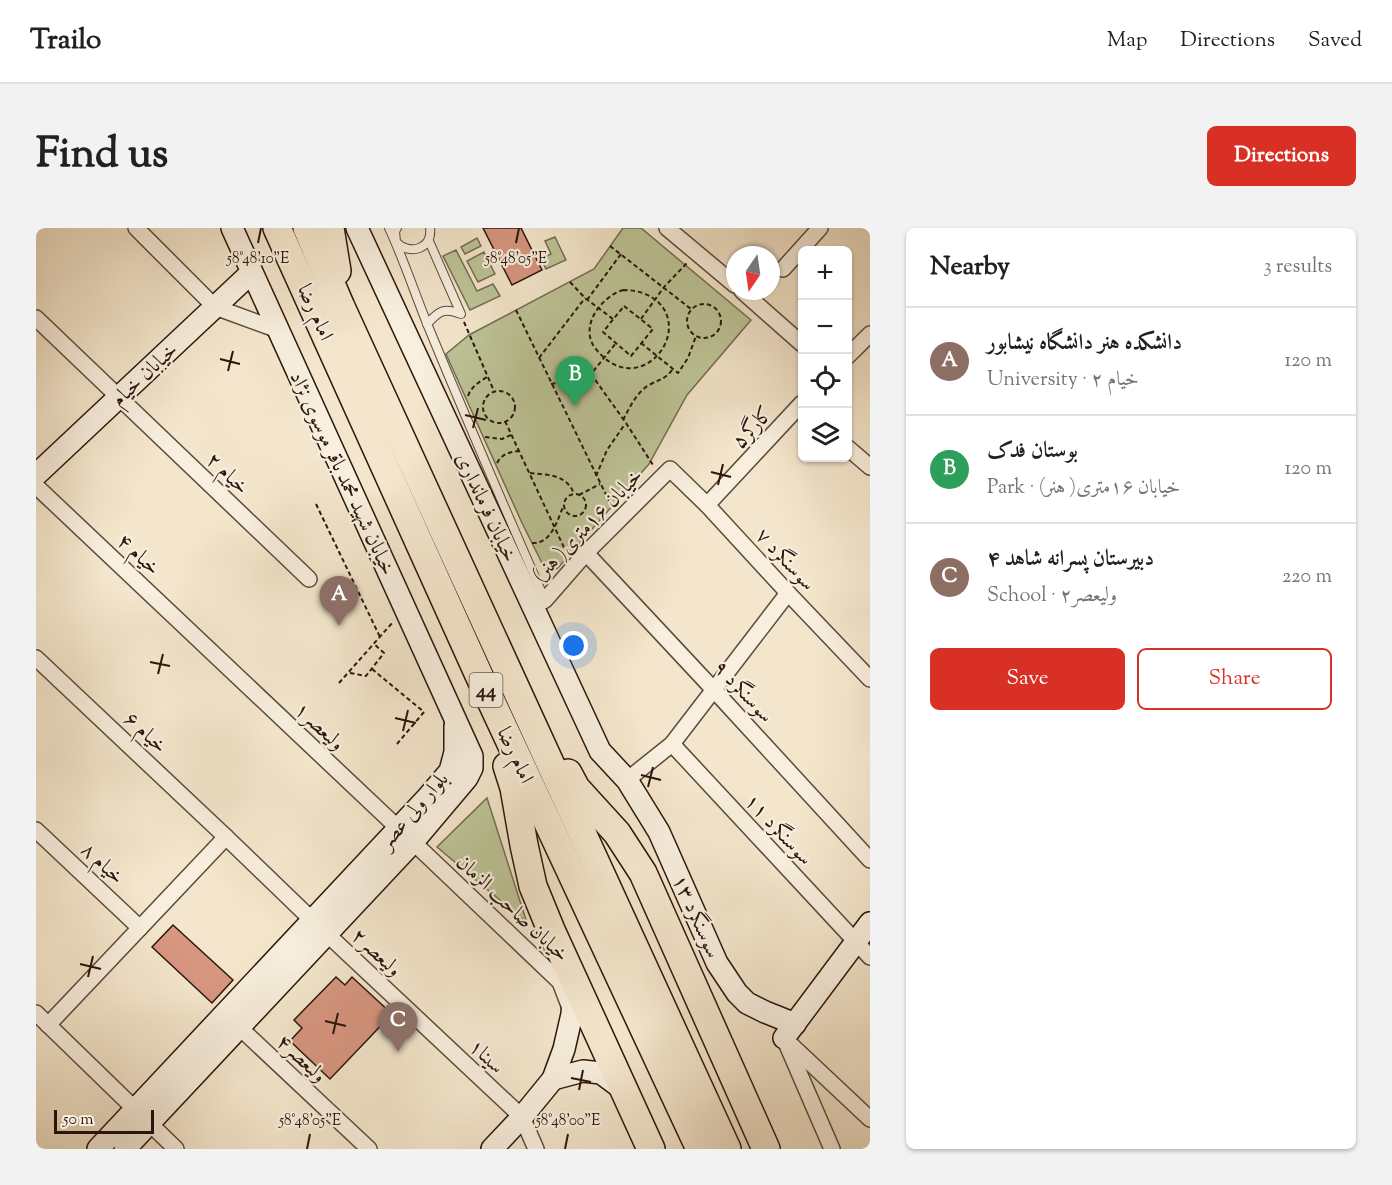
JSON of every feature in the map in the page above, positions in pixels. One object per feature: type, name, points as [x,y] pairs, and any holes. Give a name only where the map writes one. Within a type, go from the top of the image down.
[{"type":"highway","name":"امام رضا","points":[[278,228],[478,674],[700,1149]]},
{"type":"highway","name":"امام رضا","points":[[307,228],[727,1149]]},
{"type":"highway","points":[[330,228],[342,308]]},
{"type":"highway","points":[[503,660],[576,788],[617,833],[643,873],[766,1149]]},
{"type":"highway","points":[[478,674],[514,788],[533,886],[651,1149]]},
{"type":"main road","name":"خیابان شهید محمد باقر موسوی نژاد","points":[[232,228],[455,717]]},
{"type":"main road","name":"خیابان فرمانداری","points":[[357,228],[539,604],[600,751],[627,780]]},
{"type":"main road","name":"خیابان خیام","points":[[36,475],[252,273]]},
{"type":"main road","name":"بلوار ولی عصر","points":[[125,1149],[142,1116],[405,835],[427,798],[450,771],[455,752],[455,717]]},
{"type":"main road","name":"سوسنگرد ۱۳","points":[[627,780],[659,832],[717,963],[737,993],[747,1003],[765,1012],[789,1031]]},
{"type":"main road","points":[[789,1031],[863,950],[870,923]]},
{"type":"main road","name":"بلوار ولی عصر","points":[[98,1149],[142,1116],[239,1027],[319,927]]},
{"type":"main road","points":[[492,1149],[553,1079],[564,1049],[572,1014],[574,978]]},
{"type":"main road","points":[[553,1079],[583,1071],[601,1073],[624,1090]]},
{"type":"street","points":[[136,228],[215,307],[278,330]]},
{"type":"street","points":[[667,228],[726,277]]},
{"type":"street","points":[[783,269],[820,228]]},
{"type":"street","points":[[752,300],[798,340]]},
{"type":"street","name":"خیام ۲","points":[[36,318],[309,579]]},
{"type":"street","points":[[850,354],[870,334]]},
{"type":"street","name":"کارگر۵","points":[[707,505],[801,408]]},
{"type":"street","points":[[852,451],[870,467]]},
{"type":"street","name":"خیابان ۱۶متری( هنر)","points":[[539,604],[666,473]]},
{"type":"street","name":"سوسنگرد ۷","points":[[666,473],[707,505],[870,679]]},
{"type":"street","name":"خیام ۴","points":[[36,486],[213,654]]},
{"type":"street","name":"سوسنگرد ۹","points":[[586,553],[870,860]]},
{"type":"street","points":[[627,780],[672,744],[788,593]]},
{"type":"street","name":"ولیعصر۱","points":[[213,654],[405,835]]},
{"type":"street","name":"خیام ۶","points":[[36,658],[319,927]]},
{"type":"street","name":"سوسنگرد ۱۱","points":[[672,744],[863,950]]},
{"type":"street","name":"خیام ۸","points":[[36,830],[140,928]]},
{"type":"street","name":"خیابان صاحب الزمان","points":[[405,835],[560,982],[572,1014]]},
{"type":"street","points":[[48,1025],[226,837]]},
{"type":"street","name":"ولیعصر۲","points":[[319,927],[424,1026]]},
{"type":"street","points":[[36,1013],[176,1149]]},
{"type":"street","name":"سینا۱","points":[[424,1026],[522,1117]]},
{"type":"street","name":"ولیعصر۴","points":[[239,1027],[369,1149]]},
{"type":"street","points":[[789,1031],[870,1119]]},
{"type":"street","points":[[789,1031],[832,1149]]},
{"type":"street","points":[[522,1117],[536,1149]]},
{"type":"lane","points":[[389,228],[427,324],[520,542],[539,604]]},
{"type":"lane","points":[[397,228],[396,242],[399,246],[416,249],[429,241],[430,228]]},
{"type":"lane","points":[[429,241],[461,314]]},
{"type":"lane","points":[[427,324],[437,314],[446,310],[461,314]]},
{"type":"path","points":[[610,246],[691,310]]},
{"type":"path","points":[[641,320],[663,287],[698,253]]},
{"type":"path","points":[[539,358],[621,254]]},
{"type":"path","points":[[570,282],[586,299],[613,320]]},
{"type":"path","points":[[623,290],[643,292],[655,300],[668,316],[669,326],[664,346],[646,365],[637,368],[626,368],[611,362],[596,349],[590,337],[590,322],[598,308],[615,293],[623,290]]},
{"type":"path","points":[[701,304],[716,309],[721,318],[719,329],[712,336],[701,338],[696,336],[687,324],[691,310],[701,304]]},
{"type":"path","points":[[624,306],[641,320],[653,330],[631,356],[603,332],[624,306]]},
{"type":"path","points":[[516,310],[618,520]]},
{"type":"path","points":[[461,314],[494,391]]},
{"type":"path","points":[[641,343],[678,373],[688,358],[696,336]]},
{"type":"path","points":[[551,384],[576,380],[591,374],[616,343]]},
{"type":"path","points":[[596,476],[630,407],[642,390],[662,380],[673,369]]},
{"type":"path","points":[[591,374],[624,421],[666,473]]},
{"type":"path","points":[[465,411],[470,391],[487,377]]},
{"type":"path","points":[[494,391],[504,392],[514,404],[513,414],[505,421],[495,422],[486,417],[484,412],[486,397],[494,391]]},
{"type":"path","points":[[505,421],[573,567]]},
{"type":"path","points":[[474,433],[494,439],[512,435]]},
{"type":"path","points":[[492,478],[501,456],[519,451]]},
{"type":"path","points":[[530,473],[555,476],[566,482],[574,494]]},
{"type":"path","points":[[579,495],[600,484]]},
{"type":"path","points":[[520,542],[544,542],[550,536],[566,499],[574,494],[585,500],[586,507],[580,516],[572,516],[564,509],[564,505]]},
{"type":"path","points":[[316,504],[380,637]]},
{"type":"path","points":[[339,683],[397,618]]},
{"type":"path","points":[[348,673],[366,676],[384,653],[374,644]]},
{"type":"path","points":[[372,669],[424,712],[397,744]]},
{"type":"green space","points":[[623,228],[641,228],[751,320],[687,395],[649,464],[558,568],[547,573],[446,354],[469,335],[594,269]]},
{"type":"green space","points":[[555,237],[566,260],[546,269],[541,259],[551,254],[545,241]]},
{"type":"green space","points":[[477,238],[481,246],[465,254],[461,247]]},
{"type":"green space","points":[[456,250],[477,291],[493,284],[500,296],[470,310],[443,256]]},
{"type":"green space","points":[[484,252],[495,274],[478,282],[467,261]]},
{"type":"green space","points":[[487,798],[527,923],[437,847]]},
{"type":"building","points":[[483,228],[521,228],[542,270],[512,285]]},
{"type":"building","points":[[173,925],[233,980],[212,1003],[152,947]]},
{"type":"building","points":[[336,977],[345,985],[352,977],[392,1014],[330,1079],[290,1041],[302,1028],[294,1020]]},
{"type":"place","name":"بوستان فدک","points":[[575,406]]},
{"type":"place","name":"دانشکده هنر دانشگاه نیشابور","points":[[339,626]]},
{"type":"place","name":"دبیرستان پسرانه شاهد ۴","points":[[398,1052]]}]
